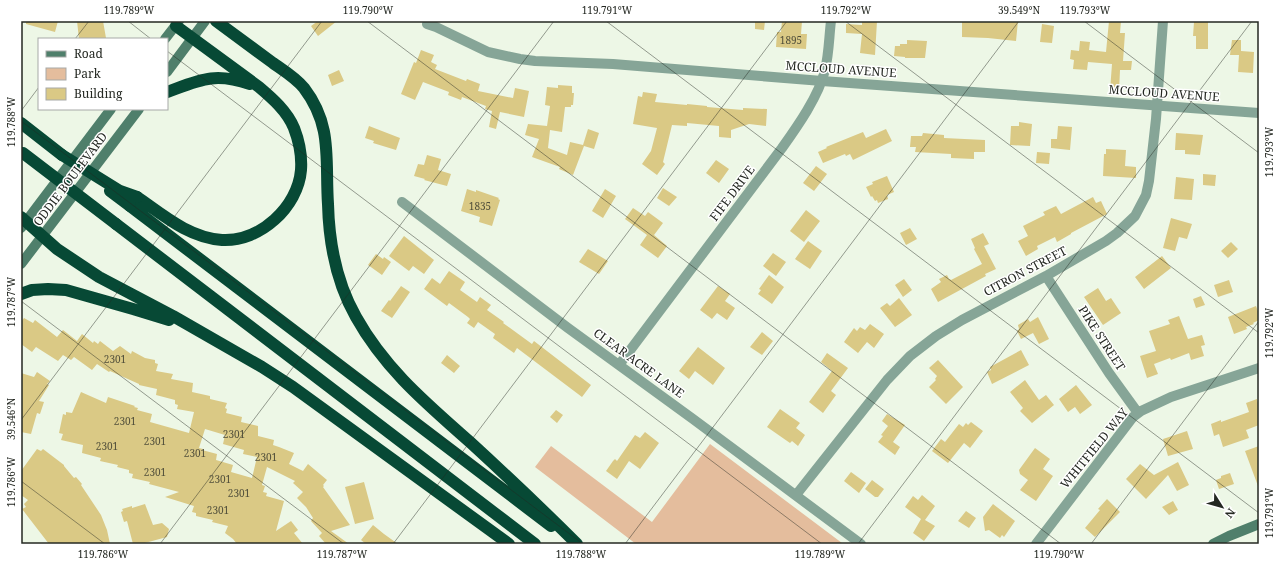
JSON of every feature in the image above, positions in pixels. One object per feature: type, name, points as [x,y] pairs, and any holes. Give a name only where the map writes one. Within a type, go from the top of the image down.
[{"type":"highway","points":[[216,21],[299,83],[313,102],[320,116],[326,144],[327,202],[334,261],[352,309],[368,338],[384,360],[407,385],[534,501],[576,544]]},
{"type":"highway","points":[[134,202],[197,235],[223,240],[244,237],[258,232],[272,223],[283,211],[291,200],[297,187],[301,171],[298,140],[290,121],[284,112],[272,98],[259,87],[192,38],[177,23]]},
{"type":"highway","points":[[168,92],[193,82],[214,78],[241,81],[259,87]]},
{"type":"highway","points":[[21,123],[62,154],[134,202],[576,544]]},
{"type":"highway","points":[[22,152],[535,544]]},
{"type":"highway","points":[[23,222],[69,257],[100,276],[191,326],[262,367],[293,387],[509,544]]},
{"type":"highway","points":[[21,294],[32,290],[66,290],[191,326]]},
{"type":"main road","points":[[168,71],[205,21]]},
{"type":"main road","points":[[166,38],[177,23]]},
{"type":"main road","name":"ODDIE BOULEVARD","points":[[23,222],[110,110]]},
{"type":"main road","name":"ODDIE BOULEVARD","points":[[21,264],[138,110]]},
{"type":"main road","points":[[1212,544],[1259,524]]},
{"type":"street","name":"FIFE DRIVE","points":[[619,365],[790,138],[802,119],[822,81],[827,61],[830,21]]},
{"type":"street","name":"CITRON STREET","points":[[796,495],[871,398],[910,356],[936,336],[955,324],[1046,276],[1106,241],[1135,216],[1146,194],[1149,181],[1157,106],[1163,21]]},
{"type":"street","name":"MCCLOUD AVENUE","points":[[427,24],[488,52],[520,59],[613,64],[1259,114]]},
{"type":"street","name":"CLEAR ACRE LANE","points":[[402,202],[861,544]]},
{"type":"street","name":"PIKE STREET","points":[[1046,276],[1109,373],[1138,413]]},
{"type":"street","name":"WHITFIELD WAY","points":[[1036,544],[1125,426],[1138,413],[1171,397],[1259,368]]},
{"type":"green space","points":[[710,444],[842,543],[636,544],[535,467],[551,446],[652,522]]},
{"type":"building","points":[[26,21],[58,21],[55,32],[26,24]]},
{"type":"building","points":[[77,21],[103,21],[106,38],[79,38]]},
{"type":"building","points":[[318,21],[337,21],[318,36],[311,26]]},
{"type":"building","points":[[755,21],[765,21],[764,30],[755,29]]},
{"type":"building","points":[[782,21],[802,21],[801,34],[807,34],[806,49],[776,47],[777,32],[781,32]]},
{"type":"building","points":[[862,21],[877,21],[875,55],[860,53],[862,34],[846,33],[846,24],[862,25]]},
{"type":"building","points":[[962,21],[1018,21],[1016,41],[962,37]]},
{"type":"building","points":[[1109,21],[1121,21],[1120,33],[1125,33],[1123,61],[1132,61],[1131,70],[1120,70],[1119,92],[1110,91],[1112,64],[1088,62],[1087,70],[1073,69],[1074,60],[1070,59],[1071,50],[1079,51],[1080,41],[1090,42],[1089,50],[1106,52]]},
{"type":"building","points":[[1194,22],[1208,22],[1208,49],[1196,49],[1196,36],[1193,36]]},
{"type":"building","points":[[1042,24],[1054,26],[1052,43],[1040,42]]},
{"type":"building","points":[[907,40],[927,41],[925,58],[905,58],[894,56],[895,46],[907,44]]},
{"type":"building","points":[[1232,40],[1241,40],[1241,51],[1254,52],[1253,73],[1238,72],[1239,55],[1230,55]]},
{"type":"building","points":[[421,50],[434,55],[431,62],[437,65],[435,69],[466,81],[467,79],[480,84],[478,91],[513,98],[515,88],[529,91],[524,117],[500,112],[496,129],[489,127],[492,111],[485,109],[486,106],[462,97],[461,100],[448,95],[449,92],[423,82],[415,100],[401,94],[414,62],[416,63]]},
{"type":"building","points":[[339,70],[344,81],[332,86],[328,75]]},
{"type":"building","points":[[558,85],[572,86],[572,93],[574,93],[573,105],[571,105],[571,107],[565,107],[562,132],[550,130],[548,148],[567,155],[570,142],[583,145],[588,129],[599,133],[594,149],[584,146],[573,175],[559,169],[560,167],[532,157],[539,139],[525,135],[528,124],[547,126],[550,106],[545,105],[547,87],[558,88]]},
{"type":"building","points":[[643,92],[657,94],[655,102],[743,110],[743,108],[767,109],[766,126],[749,124],[731,130],[731,138],[719,137],[719,126],[687,123],[687,126],[672,125],[663,162],[665,164],[657,175],[642,164],[651,151],[657,128],[633,124],[638,96],[642,97]]},
{"type":"building","points":[[1019,122],[1032,124],[1030,146],[1010,145],[1011,126],[1019,126]]},
{"type":"building","points":[[369,126],[400,138],[396,150],[373,143],[374,141],[365,138]]},
{"type":"building","points":[[1058,126],[1072,127],[1070,150],[1051,148],[1051,139],[1057,139]]},
{"type":"building","points":[[886,129],[892,141],[853,160],[850,154],[846,156],[845,154],[823,163],[818,152],[827,148],[826,147],[863,132],[866,138]]},
{"type":"building","points":[[923,133],[944,135],[944,138],[985,140],[985,152],[974,152],[974,159],[951,158],[951,154],[915,152],[916,147],[910,147],[911,136],[922,136]]},
{"type":"building","points":[[1176,133],[1203,135],[1200,155],[1185,154],[1185,150],[1175,150]]},
{"type":"building","points":[[1106,149],[1126,150],[1125,166],[1136,167],[1136,178],[1103,176],[1104,154],[1106,154]]},
{"type":"building","points":[[1037,152],[1050,153],[1049,164],[1036,163]]},
{"type":"building","points":[[427,155],[441,159],[438,170],[451,174],[447,186],[414,176],[418,164],[424,165]]},
{"type":"building","points":[[716,160],[729,169],[719,183],[706,173]]},
{"type":"building","points":[[816,166],[827,174],[814,191],[803,183]]},
{"type":"building","points":[[1203,174],[1216,175],[1215,186],[1203,185]]},
{"type":"building","points":[[887,176],[894,192],[887,195],[888,199],[878,203],[877,200],[875,201],[872,196],[871,197],[866,187],[873,184],[872,182]]},
{"type":"building","points":[[1176,177],[1194,179],[1192,200],[1174,199]]},
{"type":"building","points":[[663,188],[677,197],[669,206],[657,198]]},
{"type":"building","points":[[467,189],[476,192],[476,190],[499,198],[498,199],[500,200],[492,226],[479,222],[480,217],[461,211]]},
{"type":"building","points":[[605,189],[616,196],[603,218],[592,211]]},
{"type":"building","points":[[1093,197],[1096,203],[1101,201],[1107,214],[1057,242],[1055,237],[1037,246],[1038,249],[1026,256],[1018,241],[1028,236],[1023,226],[1045,215],[1043,212],[1056,206],[1061,214]]},
{"type":"building","points":[[633,208],[645,216],[648,212],[663,223],[654,235],[667,246],[658,258],[640,245],[647,235],[625,219]]},
{"type":"building","points":[[806,210],[820,221],[804,242],[790,231]]},
{"type":"building","points":[[1171,218],[1192,224],[1187,239],[1179,237],[1175,251],[1163,248]]},
{"type":"building","points":[[910,228],[917,239],[906,245],[900,233]]},
{"type":"building","points":[[983,233],[989,244],[984,246],[996,269],[938,302],[931,289],[941,282],[939,279],[947,275],[951,280],[982,264],[974,249],[975,248],[971,239]]},
{"type":"building","points":[[404,236],[434,260],[424,274],[413,266],[409,271],[389,256]]},
{"type":"building","points":[[808,241],[822,251],[810,269],[795,259]]},
{"type":"building","points":[[1231,242],[1238,249],[1228,258],[1221,251]]},
{"type":"building","points":[[588,249],[608,261],[599,274],[579,262]]},
{"type":"building","points":[[773,253],[786,262],[776,276],[763,266]]},
{"type":"building","points":[[376,254],[391,262],[382,275],[368,265]]},
{"type":"building","points":[[1162,256],[1171,268],[1144,289],[1135,277]]},
{"type":"building","points":[[449,271],[465,282],[460,290],[477,302],[480,297],[491,305],[487,310],[504,322],[503,323],[532,344],[534,341],[591,385],[582,397],[517,348],[514,353],[493,338],[495,334],[478,322],[474,328],[467,323],[470,319],[468,317],[449,303],[447,306],[424,289],[432,278],[440,284]]},
{"type":"building","points":[[769,275],[784,287],[772,304],[758,294],[761,290],[759,289]]},
{"type":"building","points":[[904,279],[912,290],[903,297],[895,285]]},
{"type":"building","points":[[1229,280],[1233,292],[1218,297],[1214,285]]},
{"type":"building","points":[[401,286],[410,292],[392,318],[381,311]]},
{"type":"building","points":[[718,286],[730,294],[725,301],[735,308],[727,320],[717,313],[712,319],[700,310]]},
{"type":"building","points":[[1098,288],[1106,301],[1111,298],[1121,313],[1103,325],[1084,297]]},
{"type":"building","points":[[1201,296],[1205,305],[1196,308],[1193,299]]},
{"type":"building","points":[[899,298],[912,315],[895,327],[880,308],[887,303],[890,306]]},
{"type":"building","points":[[1256,306],[1259,314],[1259,320],[1246,327],[1247,329],[1234,334],[1228,317]]},
{"type":"building","points":[[1179,316],[1188,339],[1202,335],[1205,345],[1201,346],[1204,356],[1191,360],[1189,353],[1171,360],[1170,358],[1154,364],[1158,374],[1147,378],[1140,356],[1156,351],[1149,331],[1170,324],[1168,320]]},
{"type":"building","points":[[1038,317],[1049,339],[1039,344],[1033,333],[1021,339],[1017,331],[1019,329],[1018,325],[1028,319],[1030,322]]},
{"type":"building","points":[[24,318],[33,323],[35,320],[57,337],[63,330],[77,341],[82,334],[93,343],[94,341],[98,344],[100,341],[113,351],[120,346],[131,354],[132,351],[145,358],[155,360],[155,363],[158,364],[156,371],[173,374],[171,379],[193,383],[192,392],[210,396],[210,399],[227,403],[225,408],[227,409],[226,413],[242,417],[241,422],[258,426],[258,436],[274,440],[273,445],[294,453],[289,464],[303,471],[308,464],[327,480],[323,487],[350,525],[331,531],[349,544],[326,544],[319,536],[322,533],[311,521],[313,518],[306,507],[297,498],[303,492],[293,483],[295,481],[267,467],[262,485],[265,486],[263,492],[267,493],[266,496],[284,501],[276,531],[291,521],[298,530],[294,533],[303,544],[237,544],[225,533],[228,526],[212,522],[213,520],[196,516],[196,513],[192,512],[194,506],[165,497],[179,492],[149,484],[150,482],[132,478],[133,474],[129,473],[129,470],[117,467],[118,465],[100,461],[101,458],[82,453],[83,445],[61,440],[63,434],[59,433],[63,414],[66,415],[66,412],[72,413],[81,392],[106,403],[108,397],[135,406],[134,407],[138,408],[137,410],[152,414],[150,422],[189,433],[194,412],[177,409],[178,405],[175,404],[175,400],[156,395],[157,389],[139,385],[110,371],[109,372],[97,364],[92,370],[74,357],[71,360],[63,355],[58,361],[36,347],[32,352],[21,344],[21,322]],"holes":[[[205,429],[225,435],[223,444],[244,450],[243,454],[257,457],[252,478],[231,472],[233,465],[216,460],[217,454],[199,448]]]},
{"type":"building","points":[[870,324],[884,334],[874,348],[867,342],[858,353],[844,342],[854,328],[857,331],[860,327],[865,330]]},
{"type":"building","points":[[762,332],[773,341],[762,355],[750,347]]},
{"type":"building","points":[[698,347],[725,368],[713,385],[695,371],[689,379],[679,371]]},
{"type":"building","points":[[1021,350],[1029,365],[992,384],[987,372],[991,370],[990,367]]},
{"type":"building","points":[[827,353],[848,368],[831,391],[836,395],[823,413],[809,402],[832,371],[821,362]]},
{"type":"building","points":[[447,355],[460,366],[454,373],[441,363]]},
{"type":"building","points":[[938,360],[963,387],[946,404],[929,387],[936,380],[935,379],[937,376],[929,368]]},
{"type":"building","points":[[37,372],[50,381],[39,401],[44,402],[40,414],[37,413],[31,434],[21,432],[21,373],[34,377]]},
{"type":"building","points":[[1025,380],[1039,400],[1046,395],[1054,405],[1032,423],[1020,411],[1023,408],[1010,392]]},
{"type":"building","points":[[1076,385],[1092,405],[1080,414],[1075,407],[1068,412],[1059,399]]},
{"type":"building","points":[[1257,399],[1259,407],[1259,425],[1246,430],[1249,438],[1223,447],[1219,434],[1214,436],[1211,424],[1249,412],[1246,403]]},
{"type":"building","points":[[780,409],[800,423],[796,428],[805,435],[798,446],[792,441],[790,443],[767,427]]},
{"type":"building","points":[[556,410],[563,415],[557,423],[550,417]]},
{"type":"building","points":[[887,414],[905,425],[893,442],[900,447],[895,455],[878,442],[888,426],[882,421]]},
{"type":"building","points":[[971,422],[983,431],[970,448],[964,443],[948,463],[932,451],[941,439],[945,442],[959,424],[963,427],[966,423],[968,425]]},
{"type":"building","points":[[1187,431],[1193,449],[1168,456],[1163,439]]},
{"type":"building","points":[[645,432],[659,443],[640,469],[629,461],[617,479],[606,471],[615,459],[617,461],[635,435],[640,438]]},
{"type":"building","points":[[1259,446],[1259,486],[1258,486],[1245,451]]},
{"type":"building","points":[[1035,448],[1050,459],[1043,469],[1053,476],[1036,501],[1020,490],[1028,480],[1020,474],[1019,470]]},
{"type":"building","points":[[37,449],[41,451],[43,449],[64,465],[74,478],[76,477],[82,484],[81,485],[101,515],[107,530],[110,544],[49,544],[22,509],[26,507],[24,504],[28,500],[21,495],[21,471]]},
{"type":"building","points":[[1178,462],[1189,485],[1177,491],[1168,475],[1146,499],[1126,479],[1140,464],[1154,475]]},
{"type":"building","points":[[851,472],[866,483],[859,493],[844,481]]},
{"type":"building","points":[[1230,473],[1234,484],[1219,489],[1216,480],[1221,478],[1221,476]]},
{"type":"building","points":[[872,480],[884,489],[878,497],[875,497],[865,489]]},
{"type":"building","points":[[364,482],[374,519],[355,524],[345,487]]},
{"type":"building","points":[[922,495],[935,506],[925,520],[935,526],[924,541],[913,533],[921,519],[905,507],[913,496],[918,500]]},
{"type":"building","points":[[1107,499],[1120,512],[1095,537],[1085,528]]},
{"type":"building","points":[[1173,501],[1178,510],[1169,515],[1162,507]]},
{"type":"building","points":[[145,504],[153,525],[162,523],[169,529],[167,537],[141,544],[133,544],[127,521],[124,522],[121,512],[123,511],[122,509]]},
{"type":"building","points":[[993,504],[1015,521],[1004,537],[1002,535],[1000,538],[989,530],[985,531],[983,517]]},
{"type":"building","points":[[966,511],[976,518],[969,528],[958,521]]},
{"type":"building","points":[[373,525],[398,544],[366,544],[361,540]]}]
